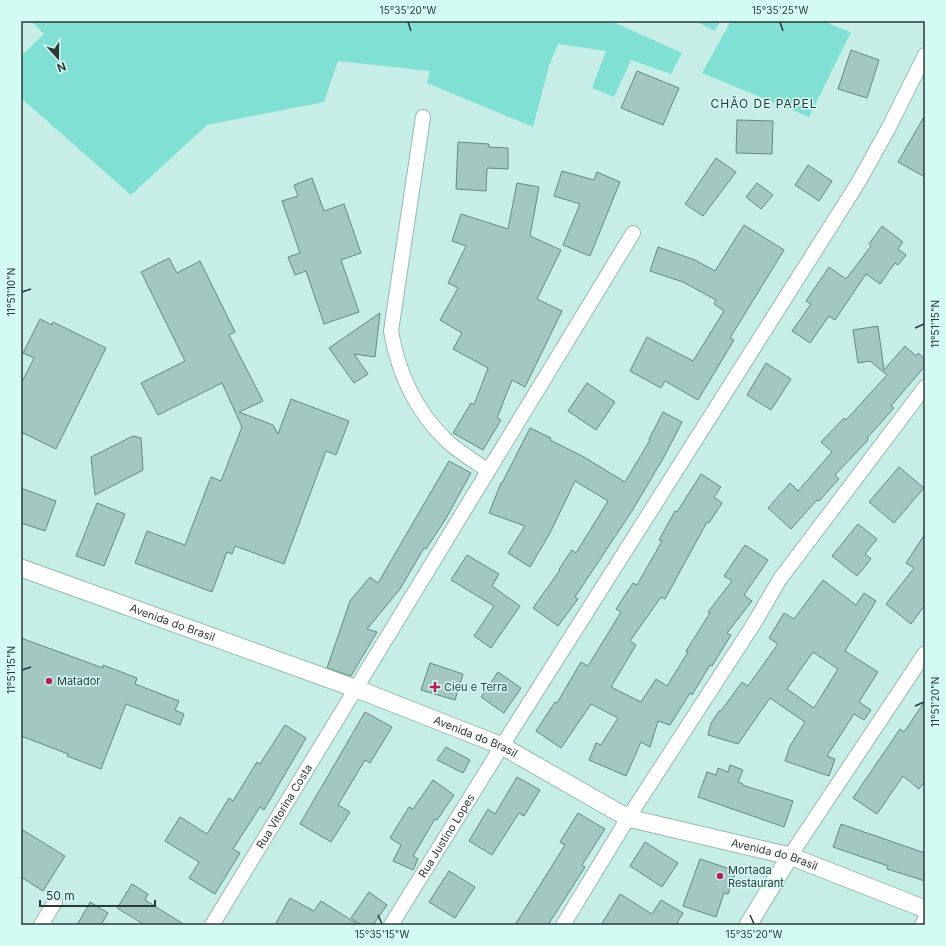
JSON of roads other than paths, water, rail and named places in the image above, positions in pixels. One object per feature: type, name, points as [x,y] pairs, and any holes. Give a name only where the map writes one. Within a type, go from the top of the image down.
[{"type":"street","name":"Rua Justino Lopes","points":[[391,925],[502,746],[858,183],[888,129],[925,55]]},
{"type":"street","points":[[423,117],[391,331],[394,351],[401,373],[412,395],[430,420],[446,440],[488,471]]},
{"type":"street","name":"Rua Vitorina Costa","points":[[212,925],[357,689],[633,233]]},
{"type":"street","points":[[564,925],[628,818],[753,625],[780,579],[925,387]]},
{"type":"street","name":"Avenida do Brasil","points":[[21,568],[357,689],[502,746],[628,818],[790,856],[925,909]]},
{"type":"street","points":[[748,925],[790,856],[925,653]]},
{"type":"street","points":[[41,925],[55,902]]},
{"type":"street","points":[[922,925],[925,920]]},
{"type":"place","name":"Matador","points":[[49,681]]},
{"type":"place","name":"Cieu e Terra","points":[[435,687]]},
{"type":"place","name":"Mortada Restaurant","points":[[720,876]]},
{"type":"district","name":"CHÃO DE PAPEL","points":[[764,103]]}]
